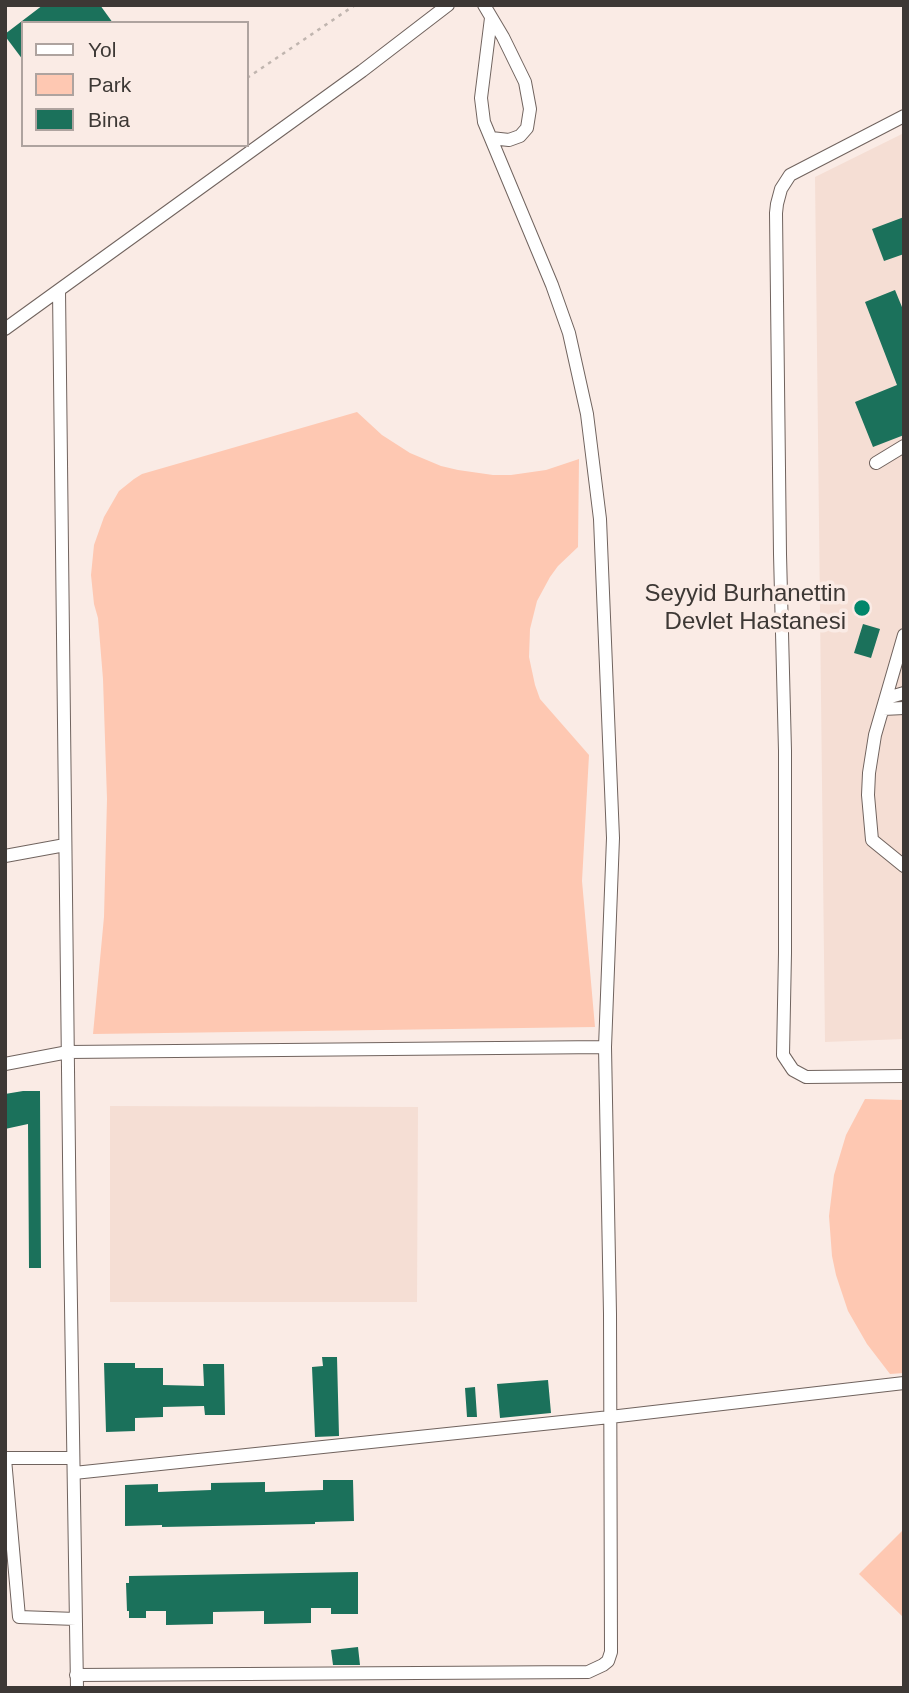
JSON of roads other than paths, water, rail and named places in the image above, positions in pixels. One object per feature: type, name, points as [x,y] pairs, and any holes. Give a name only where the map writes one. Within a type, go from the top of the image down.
[{"type":"street","points":[[5,329],[362,71],[448,5]]},
{"type":"street","points":[[484,5],[525,82],[530,109],[527,128],[520,136],[509,140],[491,138]]},
{"type":"street","points":[[60,290],[77,1681],[588,1672],[598,1669],[608,1661],[612,1643],[605,1047],[613,875],[613,813],[603,557],[592,440],[576,359],[561,309],[484,122],[481,98],[491,18]]},
{"type":"street","points":[[904,116],[790,175],[781,189],[776,213],[785,764],[783,1055],[793,1070],[806,1077],[904,1076]]},
{"type":"street","points":[[876,463],[904,446]]},
{"type":"street","points":[[904,635],[875,735],[868,795],[872,840],[904,866]]},
{"type":"street","points":[[885,703],[904,693]]},
{"type":"street","points":[[885,703],[904,708]]},
{"type":"street","points":[[5,856],[65,845]]},
{"type":"street","points":[[5,1064],[68,1052],[605,1047]]},
{"type":"street","points":[[74,1473],[610,1417],[904,1383]]},
{"type":"street","points":[[73,1458],[5,1458],[19,1617],[76,1619]]},
{"type":"place","name":"Seyyid Burhanettin Devlet Hastanesi","points":[[862,608]]}]
